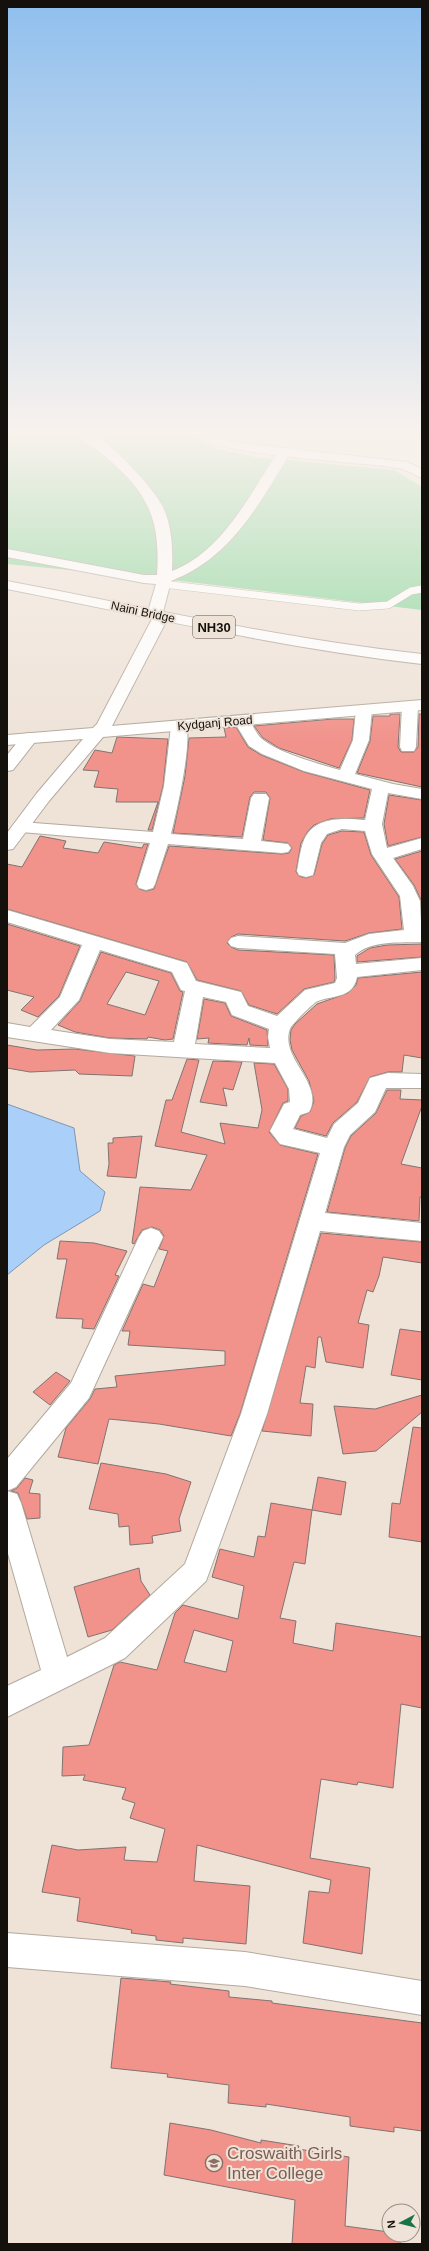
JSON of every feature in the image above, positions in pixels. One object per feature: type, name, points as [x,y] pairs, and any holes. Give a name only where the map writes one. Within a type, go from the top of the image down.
[{"type":"main road","points":[[7,845],[101,728],[159,611],[165,556],[161,535]]},
{"type":"main road","points":[[7,553],[144,579],[163,581],[199,563],[228,535]]},
{"type":"main road","name":"Naini Bridge","points":[[7,574],[252,635],[320,647],[422,659]]},
{"type":"main road","name":"Naini Bridge","points":[[7,585],[159,611],[314,635],[422,648]]},
{"type":"main road","points":[[408,747],[418,702]]},
{"type":"main road","name":"Kydganj Road","points":[[7,740],[101,728],[418,702]]},
{"type":"main road","name":"Kydganj Road","points":[[7,731],[179,726],[364,710],[418,702]]},
{"type":"main road","points":[[345,777],[361,740],[364,710]]},
{"type":"main road","points":[[241,720],[255,742],[268,750],[310,767],[381,786],[422,794]]},
{"type":"main road","points":[[146,884],[162,838],[176,781],[179,726]]},
{"type":"main road","points":[[7,766],[30,738]]},
{"type":"main road","points":[[333,1147],[288,1138],[281,1131],[292,1109],[301,1107],[301,1101],[300,1089],[282,1056],[278,1037],[280,1025],[312,995],[323,994],[342,988],[347,978],[345,953],[352,945],[418,936],[410,898],[399,878],[381,854],[374,839],[372,826],[381,786]]},
{"type":"main road","points":[[251,845],[260,798]]},
{"type":"main road","points":[[306,871],[316,835],[324,828],[346,825],[372,826]]},
{"type":"main road","points":[[21,826],[282,848]]},
{"type":"main road","points":[[381,854],[395,852],[422,843]]},
{"type":"main road","points":[[7,916],[180,968],[188,985],[198,989],[234,997],[239,1010],[280,1025]]},
{"type":"main road","points":[[35,1034],[69,1000],[94,942]]},
{"type":"main road","points":[[238,942],[348,949]]},
{"type":"main road","points":[[346,972],[422,964]]},
{"type":"main road","points":[[183,1050],[193,994],[198,989]]},
{"type":"main road","points":[[7,1030],[110,1046],[282,1056]]},
{"type":"main road","points":[[7,1702],[115,1648],[196,1572],[254,1414],[313,1221],[333,1147],[342,1130],[367,1107],[378,1083],[388,1080],[422,1082]]},
{"type":"main road","points":[[313,1221],[422,1232]]},
{"type":"main road","points":[[7,1479],[80,1390],[151,1238]]},
{"type":"main road","points":[[7,1503],[58,1677]]},
{"type":"main road","points":[[7,1950],[246,1969],[422,1998]]},
{"type":"lane","points":[[163,581],[359,607],[388,606],[411,591],[422,589]]},
{"type":"green space","points":[[7,535],[422,535],[422,610],[164,579],[7,564]]},
{"type":"water","points":[[7,1104],[74,1128],[80,1171],[105,1192],[100,1211],[44,1245],[7,1275]]},
{"type":"building","points":[[390,714],[400,714],[398,747],[401,752],[414,752],[418,747],[419,714],[422,714],[422,787],[357,773],[370,741],[373,716],[390,716]]},
{"type":"building","points":[[333,719],[354,719],[352,740],[339,768],[279,748],[263,738],[254,726]]},
{"type":"building","points":[[236,727],[248,747],[261,755],[304,772],[370,790],[364,818],[330,819],[314,825],[308,831],[301,843],[296,872],[299,876],[306,878],[314,875],[322,844],[328,835],[342,831],[364,832],[371,855],[399,897],[402,929],[369,933],[345,941],[238,934],[231,937],[227,943],[231,947],[238,950],[334,955],[334,982],[304,989],[277,1014],[249,1005],[241,991],[197,980],[187,962],[7,909],[7,864],[22,867],[40,836],[66,841],[63,848],[98,853],[104,842],[142,848],[144,844],[148,844],[136,884],[139,889],[146,891],[154,889],[169,846],[282,854],[289,853],[292,848],[288,843],[263,840],[270,798],[266,792],[254,792],[250,797],[242,837],[173,833],[185,776],[189,738],[226,737],[224,728]]},
{"type":"building","points":[[117,737],[168,739],[163,786],[152,830],[148,830],[158,802],[116,802],[118,789],[94,787],[99,771],[83,770],[95,750],[112,753]]},
{"type":"building","points":[[389,795],[422,800],[422,837],[388,846],[384,824]]},
{"type":"building","points":[[422,851],[422,911],[421,900],[414,885],[395,859]]},
{"type":"building","points":[[7,924],[80,946],[59,996],[38,1017],[21,1010],[34,997],[7,990]]},
{"type":"building","points":[[422,944],[422,957],[357,962],[357,956],[370,948],[387,945]]},
{"type":"building","points":[[101,952],[171,973],[180,991],[183,992],[173,1039],[165,1040],[148,1037],[147,1039],[110,1038],[75,1032],[58,1025],[80,1001]],"holes":[[[126,972],[159,981],[145,1015],[107,1004]]]},
{"type":"building","points":[[422,972],[422,1058],[404,1055],[402,1072],[388,1072],[370,1077],[357,1102],[333,1123],[326,1136],[295,1128],[301,1116],[310,1112],[314,1101],[309,1081],[292,1050],[290,1040],[291,1030],[295,1024],[317,1004],[348,993],[356,985],[358,978]]},
{"type":"building","points":[[204,999],[225,1003],[231,1016],[267,1030],[268,1046],[250,1045],[249,1038],[247,1045],[208,1043],[209,1038],[197,1039]]},
{"type":"building","points":[[7,1045],[37,1050],[75,1049],[135,1056],[132,1076],[79,1074],[75,1070],[30,1072],[7,1068]]},
{"type":"building","points":[[187,1059],[199,1060],[181,1132],[225,1144],[220,1123],[258,1128],[262,1110],[254,1063],[274,1064],[288,1089],[288,1101],[283,1103],[269,1132],[280,1145],[318,1154],[240,1414],[231,1436],[159,1424],[109,1419],[98,1464],[58,1457],[66,1428],[90,1399],[95,1389],[117,1387],[115,1376],[225,1365],[225,1351],[128,1345],[130,1331],[122,1331],[143,1284],[154,1287],[168,1251],[159,1249],[164,1236],[160,1230],[152,1227],[142,1230],[134,1244],[132,1243],[140,1187],[191,1190],[207,1155],[155,1146],[166,1100],[172,1100]]},
{"type":"building","points":[[213,1061],[242,1062],[233,1090],[223,1088],[227,1106],[200,1102]]},
{"type":"building","points":[[387,1090],[401,1090],[400,1099],[422,1100],[422,1106],[401,1164],[422,1168],[422,1197],[420,1197],[419,1221],[327,1212],[345,1148],[351,1136],[376,1113]]},
{"type":"building","points":[[142,1136],[136,1178],[107,1176],[109,1164],[108,1143],[113,1143],[113,1138]]},
{"type":"building","points":[[321,1233],[422,1242],[422,1263],[383,1257],[379,1276],[373,1292],[367,1290],[358,1323],[369,1325],[363,1368],[326,1362],[321,1337],[318,1337],[315,1368],[306,1366],[300,1403],[313,1404],[311,1436],[262,1431]]},
{"type":"building","points":[[60,1241],[94,1243],[127,1251],[115,1275],[119,1276],[94,1329],[82,1328],[83,1319],[56,1318],[67,1259],[57,1259]]},
{"type":"building","points":[[400,1329],[422,1332],[422,1380],[391,1375]]},
{"type":"building","points":[[56,1372],[70,1381],[50,1405],[33,1392]]},
{"type":"building","points":[[422,1395],[422,1412],[376,1451],[343,1454],[334,1406],[375,1409]]},
{"type":"building","points":[[413,1427],[422,1428],[422,1542],[389,1537],[392,1503],[400,1504]]},
{"type":"building","points":[[101,1463],[166,1474],[191,1482],[179,1519],[181,1531],[152,1536],[153,1543],[130,1545],[129,1526],[119,1527],[118,1514],[89,1509]]},
{"type":"building","points":[[318,1477],[346,1482],[341,1515],[312,1510]]},
{"type":"building","points":[[25,1478],[33,1480],[29,1493],[40,1494],[40,1518],[27,1519],[18,1493],[11,1491],[17,1488]]},
{"type":"building","points":[[271,1503],[312,1510],[305,1564],[294,1562],[280,1618],[296,1621],[293,1643],[333,1651],[336,1623],[422,1637],[422,1708],[401,1704],[393,1788],[358,1782],[357,1785],[321,1779],[310,1858],[370,1868],[362,1954],[303,1943],[309,1891],[329,1893],[331,1880],[197,1845],[194,1881],[250,1886],[246,1944],[183,1938],[183,1943],[156,1940],[156,1936],[131,1933],[132,1930],[77,1921],[80,1898],[42,1892],[52,1845],[78,1850],[126,1847],[124,1860],[157,1862],[165,1829],[130,1818],[135,1803],[122,1799],[126,1788],[83,1780],[85,1775],[62,1776],[63,1747],[89,1745],[114,1665],[120,1662],[157,1670],[175,1613],[183,1605],[238,1619],[244,1586],[212,1577],[220,1549],[254,1557],[258,1536],[265,1537]],"holes":[[[194,1630],[233,1641],[226,1672],[184,1662]]]},
{"type":"building","points":[[139,1568],[141,1581],[150,1595],[112,1630],[88,1637],[74,1587]]},
{"type":"building","points":[[121,1978],[171,1982],[170,1984],[229,1991],[229,1997],[272,2001],[272,2003],[422,2023],[422,2131],[394,2127],[394,2132],[350,2126],[350,2117],[266,2104],[266,2107],[228,2103],[229,2085],[167,2077],[168,2074],[111,2068]]},
{"type":"building","points":[[170,2123],[211,2130],[261,2143],[261,2140],[299,2146],[298,2149],[349,2157],[345,2226],[381,2231],[381,2243],[400,2244],[292,2244],[295,2200],[164,2175]]},
{"type":"place","name":"Croswaith Girls Inter College","points":[[214,2163]]}]
